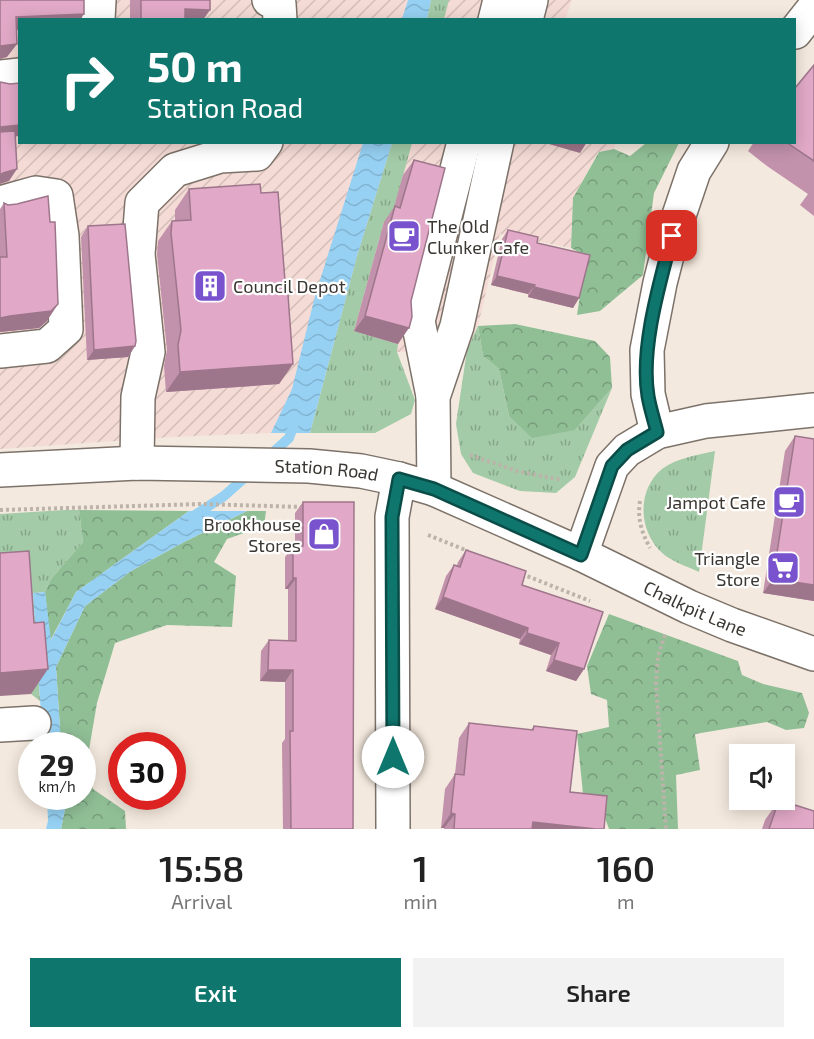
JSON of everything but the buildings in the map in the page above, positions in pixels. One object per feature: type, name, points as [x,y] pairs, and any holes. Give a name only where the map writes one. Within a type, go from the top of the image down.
[{"type":"main road","points":[[98,18],[99,0]]},
{"type":"main road","points":[[269,0],[279,4],[280,18]]},
{"type":"main road","points":[[496,18],[500,0]]},
{"type":"main road","points":[[526,18],[531,0]]},
{"type":"main road","points":[[796,31],[814,8]]},
{"type":"main road","points":[[0,76],[18,75]]},
{"type":"main road","points":[[137,463],[138,397],[148,352],[138,254],[142,203],[175,170],[221,149],[257,154],[264,144]]},
{"type":"main road","points":[[434,489],[434,398],[418,321],[463,144]]},
{"type":"main road","points":[[434,398],[457,326],[497,144]]},
{"type":"main road","points":[[657,432],[648,394],[647,351],[672,236],[694,171],[711,144]]},
{"type":"main road","points":[[0,203],[36,193],[56,196],[62,236],[66,329],[47,346],[0,351]]},
{"type":"main road","points":[[581,555],[612,466],[627,450],[657,432],[706,421],[814,410]]},
{"type":"main road","name":"Station Road","points":[[0,470],[137,463],[309,466],[361,471],[434,489],[581,555]]},
{"type":"main road","points":[[393,829],[392,517],[399,479]]},
{"type":"main road","name":"Chalkpit Lane","points":[[581,555],[689,607],[814,654]]},
{"type":"main road","points":[[0,725],[34,723]]},
{"type":"path","points":[[640,499],[638,512],[642,532],[650,550]]},
{"type":"path","points":[[0,510],[201,504],[306,507]]},
{"type":"path","points":[[666,829],[656,683],[658,656],[665,633],[689,607]]},
{"type":"shaded area","points":[[0,0],[572,0],[566,18],[18,18],[18,144],[616,144],[614,149],[598,152],[573,198],[571,248],[500,234],[478,326],[467,350],[397,352],[335,336],[310,433],[173,437],[0,449]]},
{"type":"green space","points":[[431,0],[449,0],[444,18],[427,18]]},
{"type":"green space","points":[[392,144],[412,144],[390,223],[384,222],[354,331],[398,344],[397,352],[415,400],[411,414],[375,433],[310,433],[357,256]]},
{"type":"green space","points":[[645,144],[678,144],[654,193],[643,275],[600,311],[577,315],[586,256],[571,248],[573,198],[599,152],[614,149],[630,156]]},
{"type":"green space","points":[[515,324],[595,341],[610,357],[612,388],[575,430],[532,438],[509,416],[499,369],[483,356],[478,326]]},
{"type":"green space","points":[[478,326],[483,356],[499,369],[509,416],[575,430],[612,388],[575,477],[556,493],[520,491],[473,473],[461,454],[456,424],[467,350]]},
{"type":"green space","points":[[715,451],[699,572],[672,560],[659,550],[646,528],[644,502],[653,479],[662,469],[681,460]]},
{"type":"green space","points":[[79,510],[83,542],[51,579],[45,592],[33,593],[40,701],[31,694],[27,648],[0,577],[0,514]]},
{"type":"green space","points":[[79,510],[189,511],[76,592],[50,641],[45,592],[51,579],[83,542]]},
{"type":"green space","points":[[247,511],[266,511],[264,526],[227,539],[214,562],[236,576],[232,627],[167,625],[115,643],[97,703],[92,732],[60,732],[56,667],[85,606],[131,571]]},
{"type":"green space","points":[[609,614],[738,661],[742,675],[763,684],[802,693],[809,713],[804,728],[786,730],[767,722],[695,734],[700,770],[676,775],[678,829],[609,829],[600,804],[583,794],[577,734],[609,727],[607,700],[591,694],[587,666]]},
{"type":"green space","points":[[96,791],[108,799],[108,810],[125,811],[126,829],[61,829],[65,810],[96,810]]},
{"type":"water","points":[[408,0],[431,0],[427,18],[402,18]]},
{"type":"water","points":[[363,144],[392,144],[357,256],[310,433],[271,433],[292,389],[315,296]]},
{"type":"water","points":[[189,511],[247,511],[131,571],[85,606],[56,667],[60,732],[42,732],[33,593],[45,592],[51,640],[76,592]]},
{"type":"water","points":[[48,810],[65,810],[61,829],[46,829]]},
{"type":"waterway","points":[[267,458],[289,438],[295,421]]},
{"type":"waterway","points":[[192,517],[224,496],[251,472]]},
{"type":"place","name":"The Old Clunker Cafe","points":[[404,236]]},
{"type":"place","name":"Council Depot","points":[[210,286]]},
{"type":"place","name":"Jampot Cafe","points":[[789,502]]},
{"type":"place","name":"Brookhouse Stores","points":[[324,534]]},
{"type":"place","name":"Triangle Store","points":[[783,568]]},
{"type":"route","points":[[393,757],[392,517],[399,479],[434,489],[581,555],[612,466],[627,450],[657,432],[648,394],[647,351],[672,236]]}]
